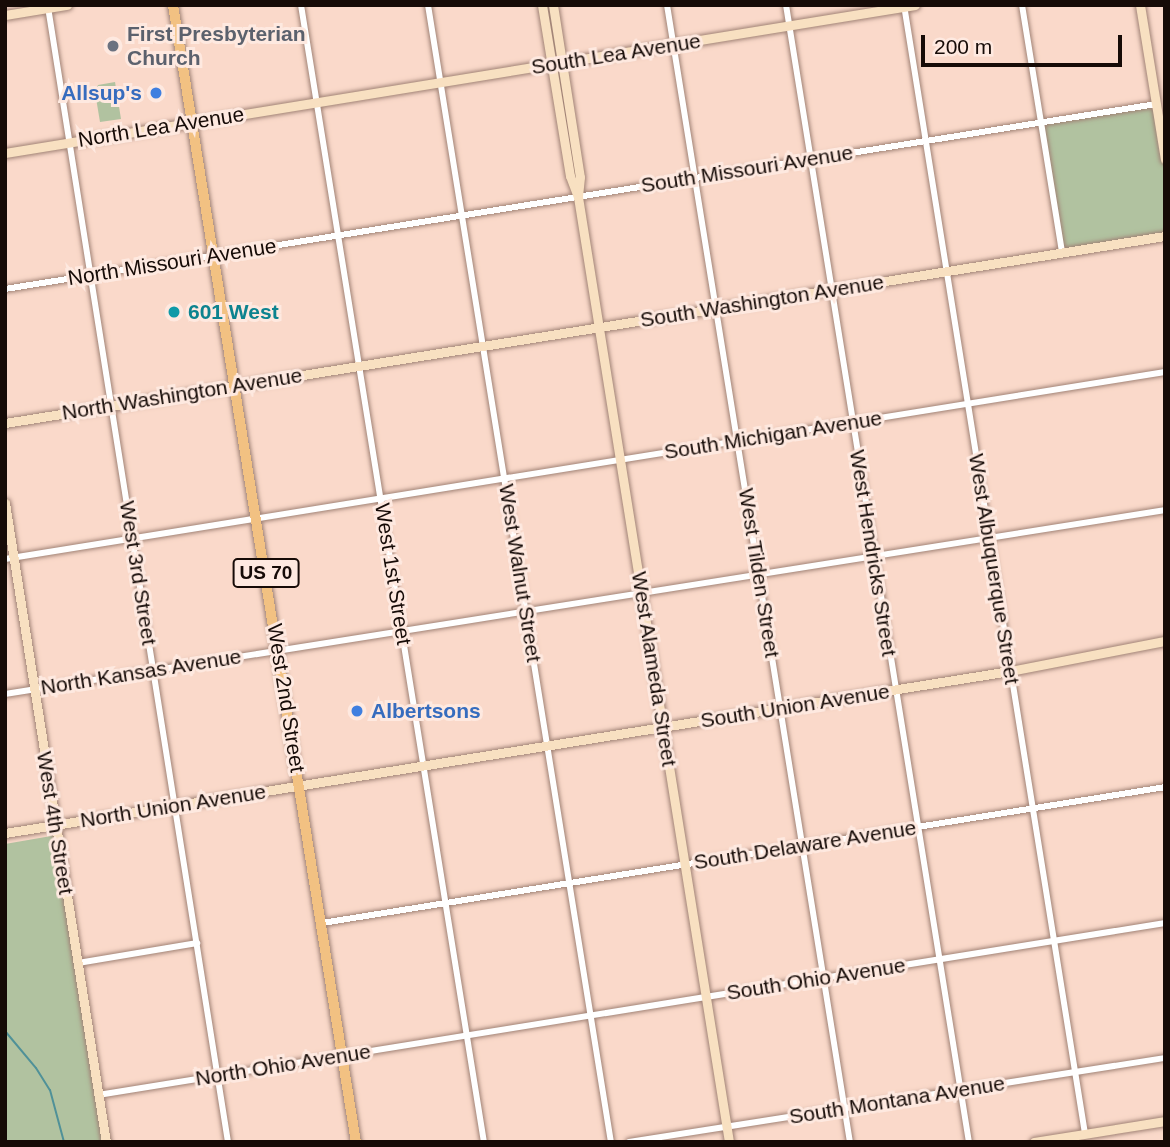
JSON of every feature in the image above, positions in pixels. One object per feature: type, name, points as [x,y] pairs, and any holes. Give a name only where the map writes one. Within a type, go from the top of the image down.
[{"type":"main road","name":"West 2nd Street","points":[[173,5],[356,1142]]},
{"type":"street","points":[[5,15],[67,5]]},
{"type":"street","name":"West 1st Street","points":[[301,5],[484,1142]]},
{"type":"street","name":"West Walnut Street","points":[[428,5],[611,1142]]},
{"type":"street","name":"West Alameda Street","points":[[542,5],[557,63],[580,177],[578,197],[729,1142]]},
{"type":"street","name":"West Alameda Street","points":[[553,5],[557,63]]},
{"type":"street","name":"West Tilden Street","points":[[667,5],[850,1142]]},
{"type":"street","name":"West Hendricks Street","points":[[786,5],[968,1142]]},
{"type":"street","name":"South Lea Avenue","points":[[317,102],[915,5]]},
{"type":"street","points":[[1022,5],[1062,252]]},
{"type":"street","points":[[1140,5],[1165,159]]},
{"type":"street","name":"West Albuquerque Street","points":[[904,6],[1085,1134]]},
{"type":"street","name":"West 3rd Street","points":[[48,7],[228,1142]]},
{"type":"street","name":"North Lea Avenue","points":[[5,153],[317,102]]},
{"type":"street","name":"South Missouri Avenue","points":[[338,235],[1156,104]]},
{"type":"street","name":"North Missouri Avenue","points":[[5,289],[338,235]]},
{"type":"street","name":"South Washington Avenue","points":[[359,366],[1165,236]]},
{"type":"street","name":"North Washington Avenue","points":[[5,424],[359,366]]},
{"type":"street","name":"South Michigan Avenue","points":[[10,558],[1165,372]]},
{"type":"street","name":"West 4th Street","points":[[5,503],[10,558],[35,690],[106,1142]]},
{"type":"street","name":"North Kansas Avenue","points":[[5,694],[759,572],[1165,510]]},
{"type":"street","name":"South Union Avenue","points":[[424,765],[1010,671],[1165,641]]},
{"type":"street","name":"North Union Avenue","points":[[5,833],[424,765]]},
{"type":"street","name":"South Delaware Avenue","points":[[321,923],[1165,787]]},
{"type":"street","name":"South Ohio Avenue","points":[[467,1035],[1165,923]]},
{"type":"street","points":[[78,963],[197,943]]},
{"type":"street","name":"North Ohio Avenue","points":[[98,1095],[467,1035]]},
{"type":"street","name":"South Montana Avenue","points":[[629,1142],[1165,1058]]},
{"type":"street","points":[[1034,1142],[1165,1121]]},
{"type":"green space","points":[[115,82],[121,119],[100,122],[95,92],[98,85]]},
{"type":"green space","points":[[1156,104],[1165,159],[1165,236],[1062,252],[1041,122]]},
{"type":"green space","points":[[57,835],[106,1142],[5,1142],[5,844]]},
{"type":"waterway","points":[[5,1031],[36,1068],[50,1090],[64,1142]]},
{"type":"place","name":"First Presbyterian Church","points":[[113,46]]},
{"type":"place","name":"Allsup's","points":[[156,93]]},
{"type":"place","name":"601 West","points":[[174,312]]},
{"type":"place","name":"Albertsons","points":[[357,711]]}]
